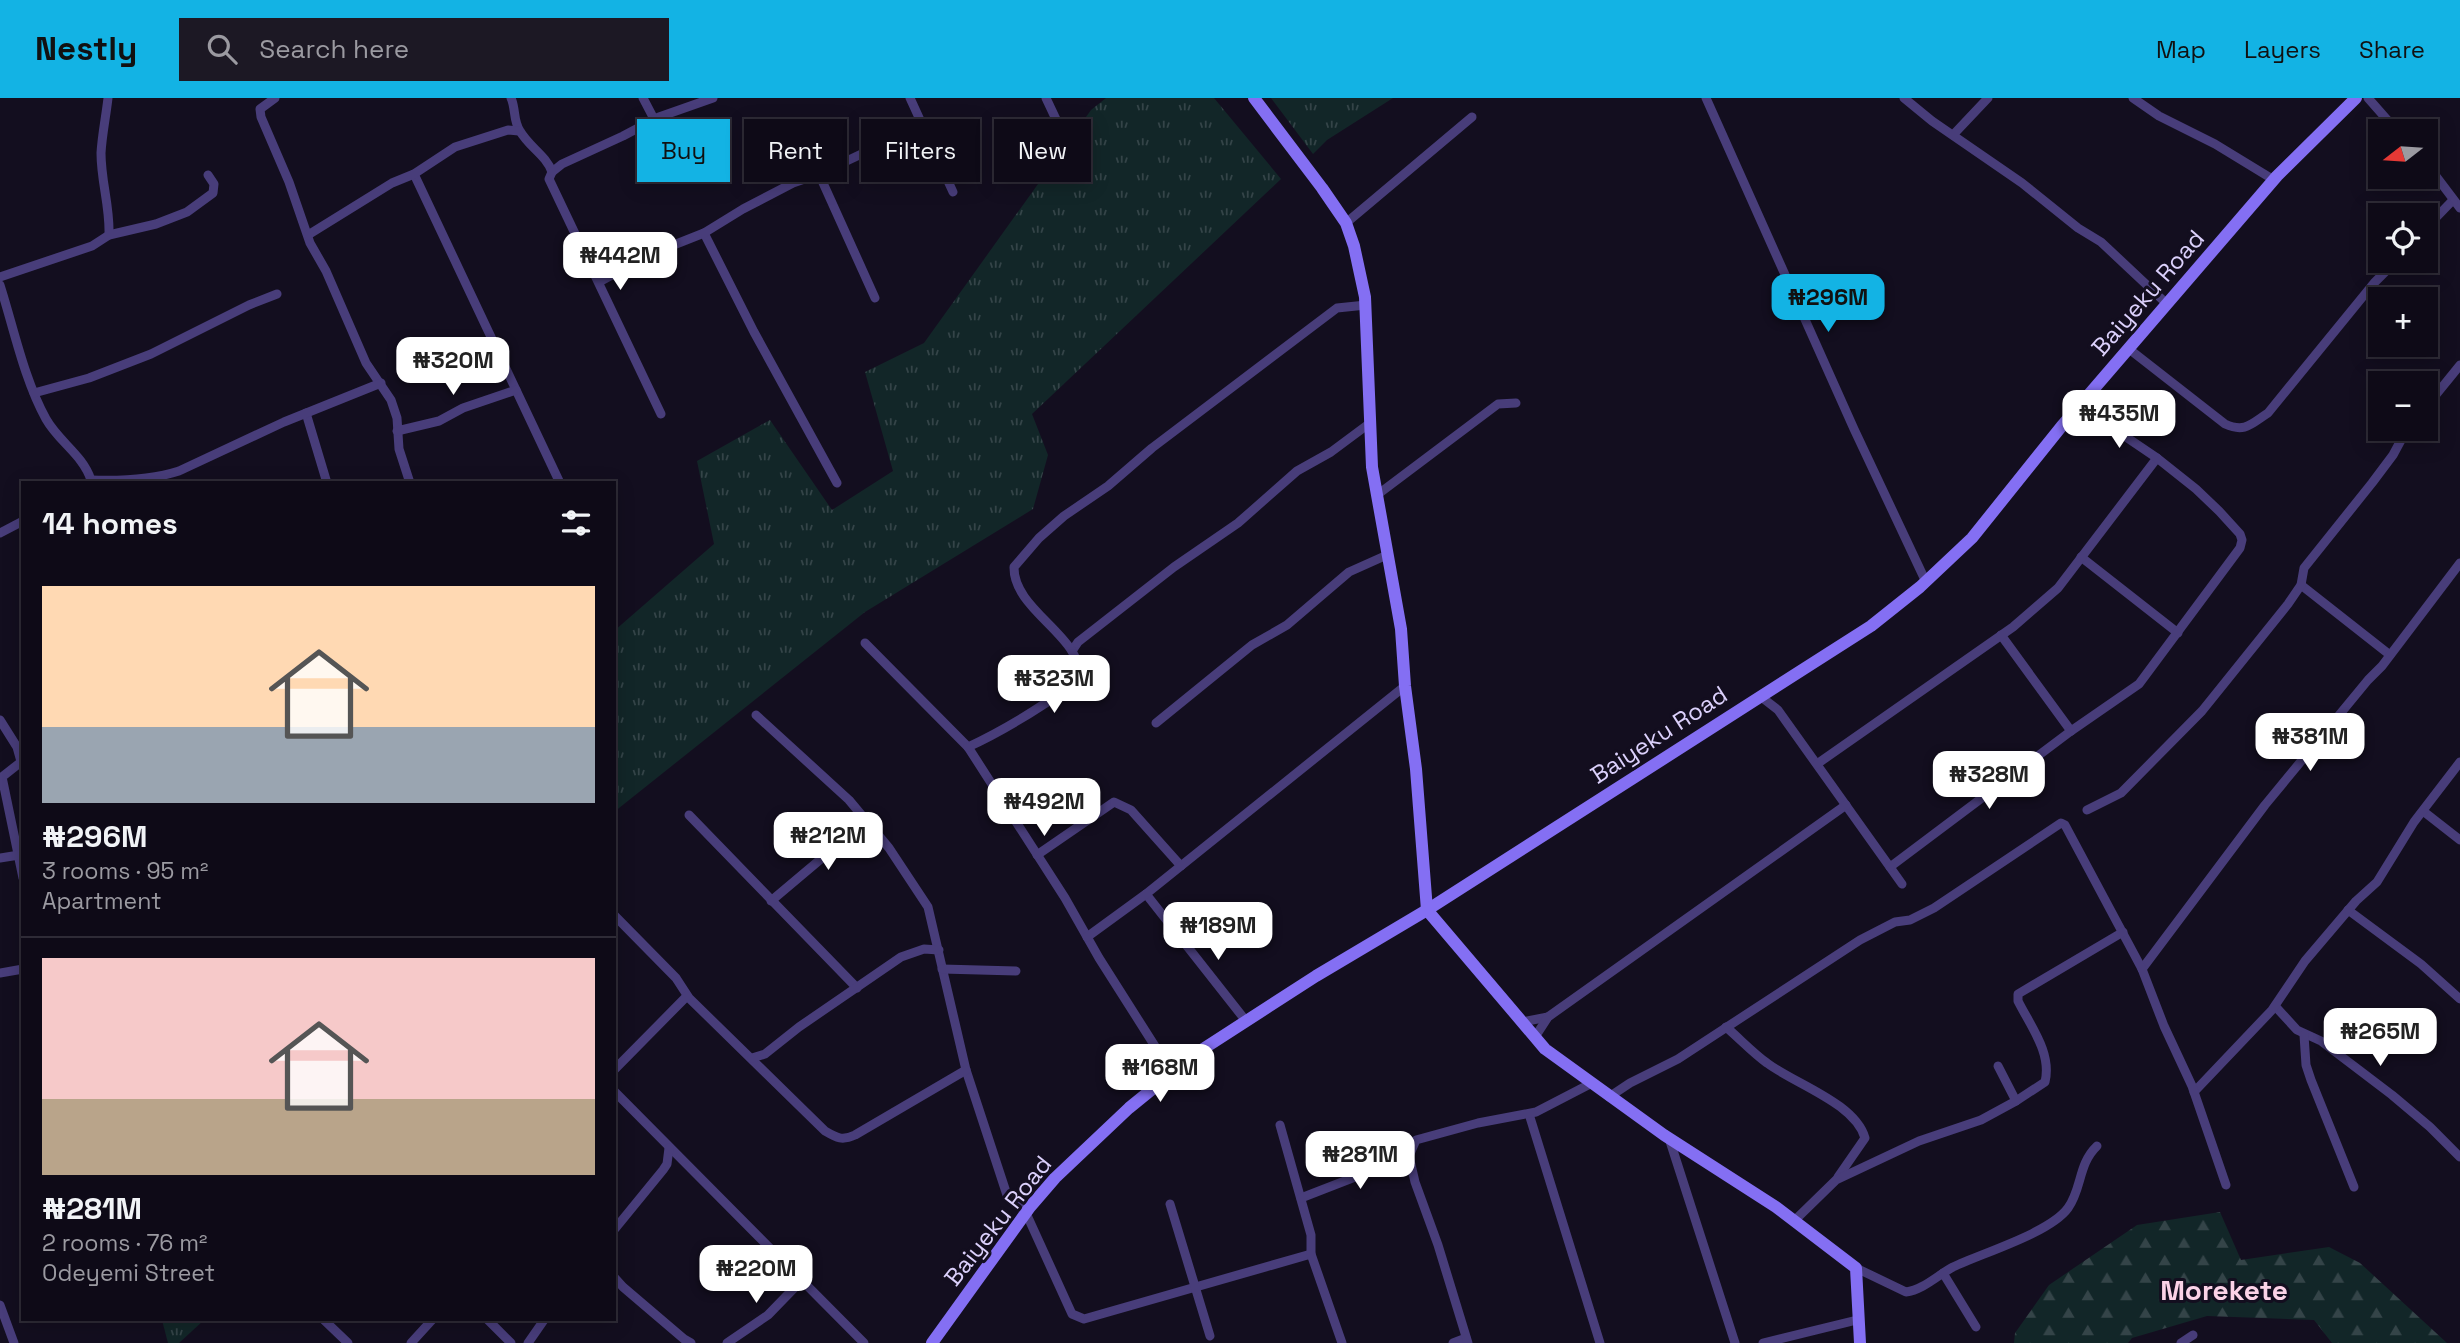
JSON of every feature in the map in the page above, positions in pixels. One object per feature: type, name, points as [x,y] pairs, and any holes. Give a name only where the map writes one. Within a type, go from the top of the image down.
[{"type":"main road","points":[[1254,98],[1346,223],[1354,246],[1366,305],[1372,467],[1401,629],[1427,910],[1545,1049],[1609,1097],[1794,1221],[1856,1269],[1860,1343]]},
{"type":"main road","name":"Baiyeku Road","points":[[932,1343],[1026,1213],[1055,1178],[1129,1108],[1172,1073],[1246,1021],[1427,910],[1871,626],[1926,582],[1972,538],[2088,396],[2274,180],[2356,98]]},
{"type":"street","points":[[108,98],[101,151],[110,211],[109,235]]},
{"type":"street","points":[[275,98],[262,105],[260,112],[308,235],[366,363],[391,400],[409,481]]},
{"type":"street","points":[[511,98],[519,131],[548,162],[552,172]]},
{"type":"street","points":[[643,98],[654,119],[713,98]]},
{"type":"street","points":[[911,98],[920,119]]},
{"type":"street","points":[[1046,98],[1056,119]]},
{"type":"street","points":[[1706,98],[1854,429],[1926,582]]},
{"type":"street","points":[[1905,98],[2022,183],[2078,228],[2101,242],[2167,304]]},
{"type":"street","points":[[1953,135],[1988,98]]},
{"type":"street","points":[[2133,98],[2159,116],[2215,144],[2274,180]]},
{"type":"street","points":[[2368,98],[2386,119]]},
{"type":"street","points":[[508,130],[514,117]]},
{"type":"street","points":[[1346,223],[1472,117]]},
{"type":"street","points":[[637,128],[562,164],[552,172],[549,179],[662,414]]},
{"type":"street","points":[[308,235],[392,183],[414,174],[455,147],[508,130],[519,131]]},
{"type":"street","points":[[548,162],[562,164]]},
{"type":"street","points":[[414,174],[559,481]]},
{"type":"street","points":[[0,277],[92,246],[109,235],[156,224],[187,212],[213,193],[214,184],[208,175]]},
{"type":"street","points":[[2438,177],[2460,208]]},
{"type":"street","points":[[599,282],[651,254],[704,233],[796,182]]},
{"type":"street","points":[[823,182],[876,299]]},
{"type":"street","points":[[949,182],[953,192]]},
{"type":"street","points":[[2438,216],[2453,200]]},
{"type":"street","points":[[704,233],[754,332],[837,483]]},
{"type":"street","points":[[2129,349],[2225,424],[2236,429],[2247,427],[2268,413],[2384,273]]},
{"type":"street","points":[[0,285],[34,393],[54,432],[73,449],[88,471],[90,481]]},
{"type":"street","points":[[34,393],[89,378],[151,354],[249,305],[277,294]]},
{"type":"street","points":[[968,747],[995,735],[1078,681],[1079,670],[1072,651],[1032,608],[1019,588],[1014,567],[1039,538],[1064,516],[1108,486],[1152,448],[1337,308],[1366,305]]},
{"type":"street","points":[[2438,392],[2460,365]]},
{"type":"street","points":[[119,481],[163,476],[381,383]]},
{"type":"street","points":[[397,431],[439,421],[463,408],[516,390]]},
{"type":"street","points":[[2088,396],[2098,418]]},
{"type":"street","points":[[1377,495],[1498,404],[1516,403]]},
{"type":"street","points":[[306,413],[326,481]]},
{"type":"street","points":[[1890,867],[2071,731],[2139,684],[2240,548],[2242,540],[2219,511],[2157,458],[2098,418],[2074,413]]},
{"type":"street","points":[[1072,651],[1078,642],[1174,567],[1238,523],[1297,471],[1331,452],[1370,423]]},
{"type":"street","points":[[2087,810],[2121,793],[2202,710],[2288,604],[2301,584],[2304,568],[2372,484],[2401,441]]},
{"type":"street","points":[[1817,764],[2001,635],[2045,600],[2157,458]]},
{"type":"street","points":[[0,533],[21,522]]},
{"type":"street","points":[[1156,723],[1252,645],[1287,625],[1349,572],[1387,555]]},
{"type":"street","points":[[2081,557],[2178,633]]},
{"type":"street","points":[[2142,969],[2265,805],[2390,655],[2460,563]]},
{"type":"street","points":[[2301,584],[2390,655]]},
{"type":"street","points":[[2001,635],[2071,731]]},
{"type":"street","points":[[865,643],[968,747],[1172,1073]]},
{"type":"street","points":[[1087,937],[1146,894],[1405,686]]},
{"type":"street","points":[[1772,689],[1778,710]]},
{"type":"street","points":[[1760,696],[1778,710],[1902,884]]},
{"type":"street","points":[[756,715],[845,796],[889,849],[928,907],[966,1070],[1007,1195],[1026,1213],[1072,1314],[1084,1320],[1311,1254]]},
{"type":"street","points":[[0,720],[17,747],[21,761]]},
{"type":"street","points":[[2194,1092],[2275,1006],[2305,961],[2348,910],[2377,882],[2423,811],[2460,762]]},
{"type":"street","points":[[21,765],[2,776],[21,866]]},
{"type":"street","points":[[1037,855],[1114,802],[1131,810],[1181,866]]},
{"type":"street","points":[[1535,1037],[1548,1017],[1846,805]]},
{"type":"street","points":[[2423,811],[2460,840]]},
{"type":"street","points":[[689,815],[857,988]]},
{"type":"street","points":[[771,901],[866,821]]},
{"type":"street","points":[[1609,1097],[1630,1083],[1678,1059],[1860,940],[1895,922],[1910,920],[1934,908],[2061,823],[2065,825],[2142,969],[2194,1092],[2225,1185]]},
{"type":"street","points":[[0,858],[19,855]]},
{"type":"street","points":[[1146,894],[1246,1021]]},
{"type":"street","points":[[2348,910],[2421,964],[2460,999]]},
{"type":"street","points":[[616,917],[676,978],[687,996],[825,1131],[838,1139],[846,1140],[966,1070]]},
{"type":"street","points":[[1836,1180],[1907,1145],[1981,1120],[2045,1082],[2049,1068],[2044,1051],[2018,1001],[2018,994],[2123,932]]},
{"type":"street","points":[[752,1058],[765,1054],[799,1027],[901,957],[924,949],[939,950]]},
{"type":"street","points":[[0,973],[21,968]]},
{"type":"street","points":[[942,969],[1016,971]]},
{"type":"street","points":[[616,1068],[687,996]]},
{"type":"street","points":[[2275,1006],[2304,1035],[2321,1041],[2392,1095],[2460,1157]]},
{"type":"street","points":[[1522,1022],[1548,1017]]},
{"type":"street","points":[[1726,1027],[1767,1063],[1840,1107],[1858,1122],[1865,1138],[1836,1180],[1794,1221]]},
{"type":"street","points":[[2304,1035],[2306,1065],[2354,1186]]},
{"type":"street","points":[[763,1069],[765,1054]]},
{"type":"street","points":[[1998,1066],[2016,1101]]},
{"type":"street","points":[[1453,1343],[1467,1340],[1438,1245],[1415,1182],[1409,1156],[1416,1140],[1478,1123],[1529,1114],[1592,1083]]},
{"type":"street","points":[[616,1093],[864,1343]]},
{"type":"street","points":[[1529,1114],[1600,1343]]},
{"type":"street","points":[[1280,1125],[1311,1235],[1311,1254],[1342,1343]]},
{"type":"street","points":[[1669,1138],[1735,1343]]},
{"type":"street","points":[[1856,1269],[1906,1292],[1914,1291],[1942,1273],[2004,1244],[2025,1238],[2068,1208],[2087,1155],[2097,1146]]},
{"type":"street","points":[[616,1228],[667,1164],[669,1148]]},
{"type":"street","points":[[1301,1198],[1409,1156]]},
{"type":"street","points":[[667,1164],[683,1160]]},
{"type":"street","points":[[1170,1204],[1210,1336]]},
{"type":"street","points":[[1942,1273],[1976,1327]]},
{"type":"street","points":[[616,1279],[691,1343]]},
{"type":"street","points":[[727,1343],[768,1315],[801,1281]]},
{"type":"street","points":[[0,1305],[14,1343]]},
{"type":"street","points":[[1763,1343],[1857,1320]]},
{"type":"street","points":[[325,1321],[348,1343]]},
{"type":"street","points":[[411,1343],[431,1321]]},
{"type":"street","points":[[489,1321],[511,1343]]},
{"type":"street","points":[[527,1342],[543,1321]]},
{"type":"street","points":[[2181,1343],[2193,1335]]},
{"type":"green space","points":[[1106,98],[1214,98],[1281,179],[1032,414],[1048,455],[1033,509],[865,612],[616,810],[616,629],[714,544],[697,461],[770,420],[832,510],[893,471],[865,372],[924,343],[1039,182],[1091,182],[1091,119],[1085,119]]},
{"type":"green space","points":[[1271,98],[1393,98],[1327,140],[1313,154]]},
{"type":"green space","points":[[2220,1212],[2241,1260],[2329,1247],[2360,1263],[2447,1343],[2332,1343],[2314,1320],[2207,1316],[2132,1338],[2128,1343],[2014,1343],[2015,1333],[2049,1285],[2137,1225]]},
{"type":"green space","points":[[162,1321],[203,1321],[179,1343],[168,1343]]},
{"type":"district","name":"Morekete","points":[[2224,1290]]}]
